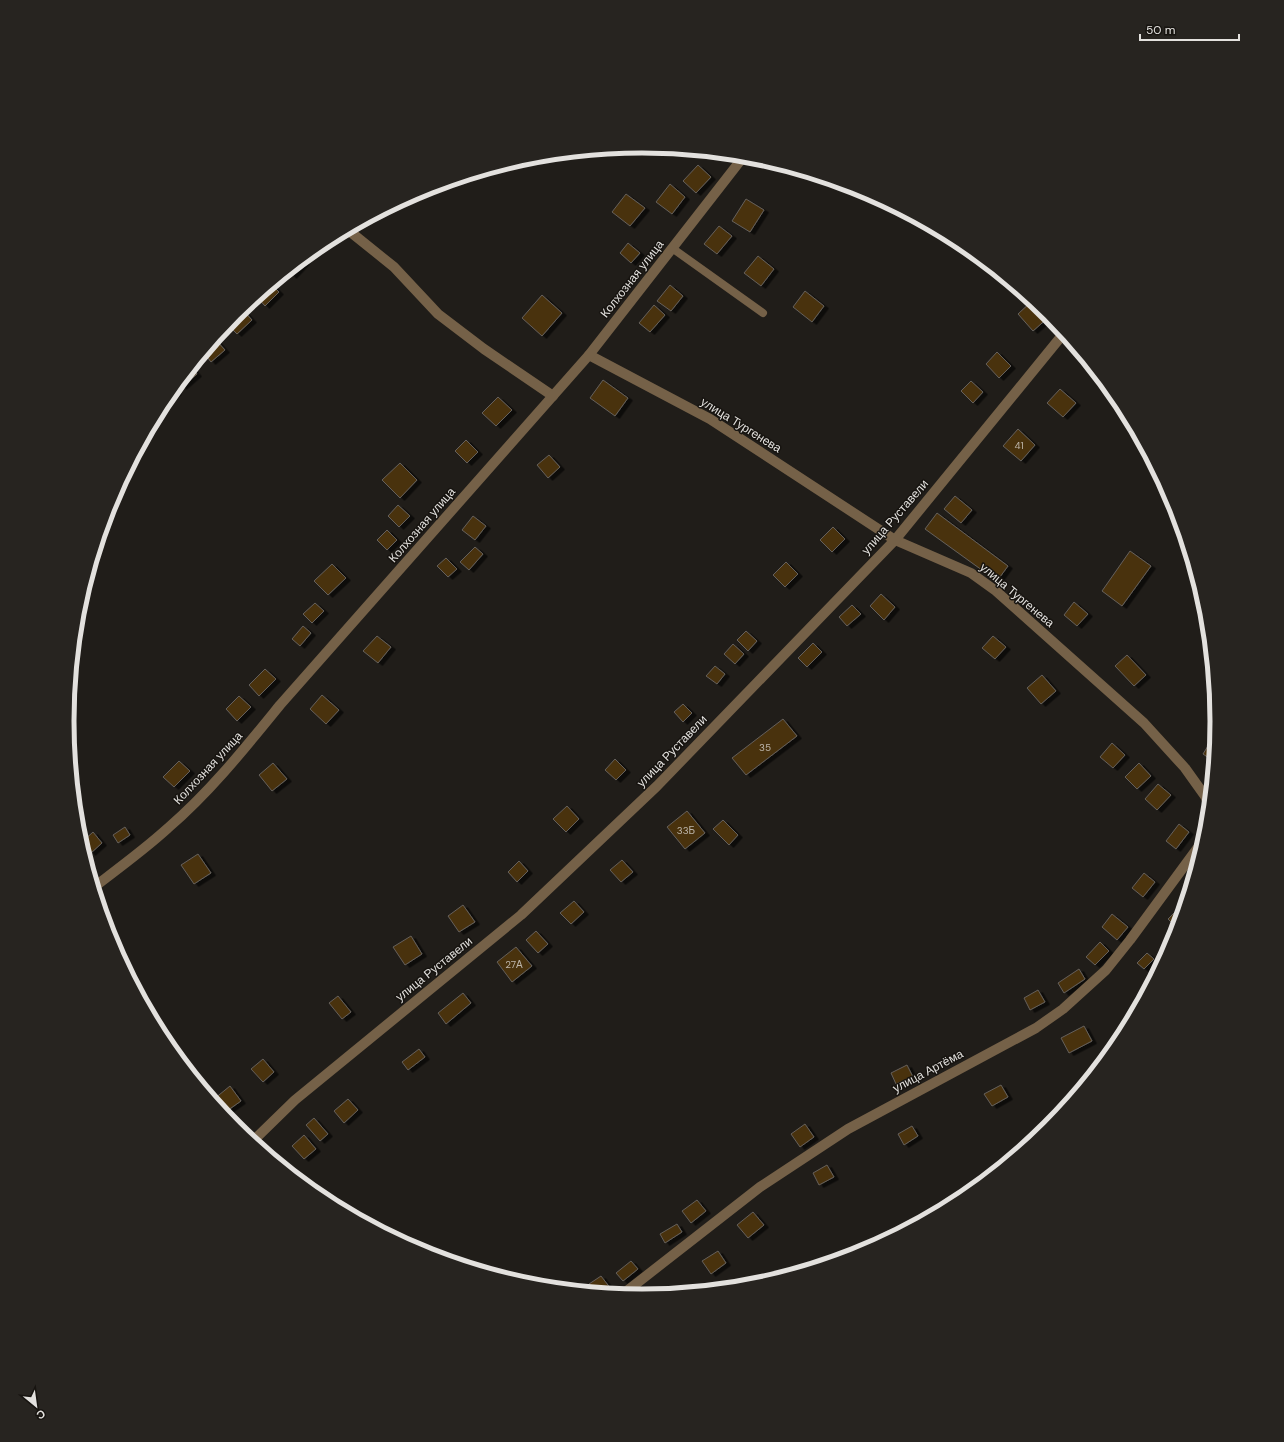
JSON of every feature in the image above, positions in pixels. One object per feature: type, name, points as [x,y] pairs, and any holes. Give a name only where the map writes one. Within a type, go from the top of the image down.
[{"type":"street","name":"Колхозная улица","points":[[98,883],[168,828],[232,764],[280,705],[589,355],[739,162]]},
{"type":"street","points":[[352,233],[394,267],[438,314],[484,349],[553,396]]},
{"type":"street","name":"улица Руставели","points":[[256,1138],[296,1100],[521,915],[657,786],[894,540],[1061,337]]},
{"type":"street","name":"улица Тургенева","points":[[589,355],[710,419],[894,540],[970,572],[996,591],[1144,723],[1185,768],[1205,797]]},
{"type":"street","name":"улица Артёма","points":[[630,1289],[760,1187],[848,1129],[1036,1028],[1063,1009],[1106,970],[1195,852]]},
{"type":"lane","points":[[672,248],[763,313]]},
{"type":"building","points":[[698,165],[711,177],[696,193],[683,181]]},
{"type":"building","points":[[670,184],[685,197],[672,214],[656,202]]},
{"type":"building","points":[[626,194],[645,208],[630,226],[612,212]]},
{"type":"building","points":[[746,199],[764,210],[750,232],[732,221]]},
{"type":"building","points":[[719,226],[732,236],[717,254],[704,244]]},
{"type":"building","points":[[628,243],[640,253],[631,263],[620,253]]},
{"type":"building","points":[[758,256],[774,269],[761,286],[744,273]]},
{"type":"building","points":[[300,267],[292,276],[291,274]]},
{"type":"building","points":[[670,285],[683,296],[671,311],[657,301]]},
{"type":"building","points":[[275,288],[279,292],[265,306],[260,300]]},
{"type":"building","points":[[805,291],[824,306],[812,322],[793,307]]},
{"type":"building","points":[[542,295],[562,313],[542,336],[522,318]]},
{"type":"building","points":[[1028,304],[1045,320],[1033,331],[1018,314]]},
{"type":"building","points":[[654,305],[665,315],[650,332],[639,323]]},
{"type":"building","points":[[246,313],[252,320],[237,334],[231,328]]},
{"type":"building","points":[[218,343],[225,350],[211,362],[207,356]]},
{"type":"building","points":[[997,352],[1011,366],[999,378],[986,364]]},
{"type":"building","points":[[194,371],[197,374],[184,386]]},
{"type":"building","points":[[603,380],[628,398],[615,416],[590,398]]},
{"type":"building","points":[[971,381],[983,392],[973,403],[961,391]]},
{"type":"building","points":[[1060,389],[1076,403],[1063,417],[1047,403]]},
{"type":"building","points":[[498,397],[512,410],[496,426],[482,413]]},
{"type":"building","points":[[1018,429],[1035,445],[1021,461],[1003,446]]},
{"type":"building","points":[[466,440],[478,452],[467,463],[455,451]]},
{"type":"building","points":[[549,455],[560,467],[548,478],[537,465]]},
{"type":"building","points":[[400,463],[417,480],[400,498],[382,480]]},
{"type":"building","points":[[955,496],[972,510],[961,523],[944,509]]},
{"type":"building","points":[[398,505],[410,516],[399,527],[388,516]]},
{"type":"building","points":[[937,513],[1008,566],[997,581],[925,529]]},
{"type":"building","points":[[473,516],[486,526],[475,540],[462,530]]},
{"type":"building","points":[[833,527],[845,539],[832,552],[820,540]]},
{"type":"building","points":[[387,530],[397,540],[387,550],[377,540]]},
{"type":"building","points":[[475,547],[483,554],[469,570],[460,562]]},
{"type":"building","points":[[1130,551],[1151,566],[1122,606],[1102,591]]},
{"type":"building","points":[[446,558],[457,569],[448,577],[437,566]]},
{"type":"building","points":[[786,562],[798,574],[785,587],[773,575]]},
{"type":"building","points":[[332,564],[346,578],[328,595],[314,581]]},
{"type":"building","points":[[881,594],[895,607],[884,620],[870,606]]},
{"type":"building","points":[[1074,602],[1088,614],[1077,626],[1064,615]]},
{"type":"building","points":[[315,603],[324,611],[312,623],[303,614]]},
{"type":"building","points":[[852,605],[861,614],[847,626],[839,617]]},
{"type":"building","points":[[303,626],[311,633],[300,646],[292,639]]},
{"type":"building","points":[[746,631],[757,641],[748,651],[737,640]]},
{"type":"building","points":[[377,636],[391,647],[378,663],[363,651]]},
{"type":"building","points":[[993,636],[1006,647],[995,659],[982,648]]},
{"type":"building","points":[[813,643],[822,652],[807,667],[798,658]]},
{"type":"building","points":[[733,644],[744,654],[735,664],[724,654]]},
{"type":"building","points":[[1127,655],[1146,675],[1134,686],[1115,666]]},
{"type":"building","points":[[715,666],[725,674],[717,684],[706,676]]},
{"type":"building","points":[[265,669],[276,679],[259,696],[249,685]]},
{"type":"building","points":[[1042,675],[1056,691],[1041,704],[1027,688]]},
{"type":"building","points":[[322,695],[339,710],[326,724],[310,709]]},
{"type":"building","points":[[239,696],[251,707],[237,721],[226,709]]},
{"type":"building","points":[[683,704],[692,713],[683,722],[674,712]]},
{"type":"building","points":[[783,719],[797,736],[746,775],[732,758]]},
{"type":"building","points":[[1112,743],[1125,755],[1113,768],[1100,757]]},
{"type":"building","points":[[1209,744],[1209,758],[1203,754]]},
{"type":"building","points":[[615,759],[626,770],[616,780],[605,770]]},
{"type":"building","points":[[179,761],[190,771],[174,787],[163,777]]},
{"type":"building","points":[[273,763],[287,779],[272,791],[259,775]]},
{"type":"building","points":[[1139,763],[1151,776],[1137,789],[1125,777]]},
{"type":"building","points":[[1158,784],[1171,795],[1157,810],[1145,799]]},
{"type":"building","points":[[567,806],[579,819],[566,832],[553,819]]},
{"type":"building","points":[[687,811],[705,833],[685,849],[667,827]]},
{"type":"building","points":[[723,820],[738,835],[729,845],[713,829]]},
{"type":"building","points":[[1179,824],[1189,832],[1176,849],[1166,841]]},
{"type":"building","points":[[125,827],[130,835],[118,843],[113,835]]},
{"type":"building","points":[[93,832],[102,843],[91,853],[86,838]]},
{"type":"building","points":[[198,854],[211,873],[194,884],[181,865]]},
{"type":"building","points":[[622,860],[633,872],[621,882],[610,870]]},
{"type":"building","points":[[519,861],[528,871],[517,882],[508,872]]},
{"type":"building","points":[[1144,873],[1155,882],[1143,897],[1132,888]]},
{"type":"building","points":[[574,901],[584,912],[571,924],[560,913]]},
{"type":"building","points":[[463,905],[475,922],[459,932],[448,916]]},
{"type":"building","points":[[1178,909],[1173,924],[1168,919]]},
{"type":"building","points":[[1112,914],[1128,927],[1117,940],[1102,927]]},
{"type":"building","points":[[536,931],[548,944],[538,953],[526,940]]},
{"type":"building","points":[[411,936],[422,954],[405,965],[393,947]]},
{"type":"building","points":[[1100,942],[1109,951],[1095,965],[1086,957]]},
{"type":"building","points":[[516,947],[532,966],[512,982],[497,962]]},
{"type":"building","points":[[1147,953],[1154,959],[1144,969],[1137,963]]},
{"type":"building","points":[[1079,969],[1085,979],[1064,993],[1058,983]]},
{"type":"building","points":[[1038,990],[1045,1002],[1030,1010],[1024,998]]},
{"type":"building","points":[[463,993],[471,1003],[446,1024],[438,1013]]},
{"type":"building","points":[[338,996],[351,1012],[342,1019],[329,1003]]},
{"type":"building","points":[[1084,1026],[1092,1041],[1069,1053],[1061,1038]]},
{"type":"building","points":[[419,1049],[425,1057],[408,1070],[402,1062]]},
{"type":"building","points":[[263,1059],[274,1072],[263,1082],[251,1069]]},
{"type":"building","points":[[907,1065],[913,1077],[896,1084],[891,1073]]},
{"type":"building","points":[[1001,1085],[1008,1097],[992,1106],[984,1094]]},
{"type":"building","points":[[230,1086],[241,1101],[228,1110],[216,1097]]},
{"type":"building","points":[[348,1099],[358,1110],[344,1123],[334,1111]]},
{"type":"building","points":[[314,1118],[328,1134],[320,1141],[306,1125]]},
{"type":"building","points":[[805,1124],[814,1137],[800,1147],[791,1134]]},
{"type":"building","points":[[912,1126],[918,1136],[904,1145],[898,1134]]},
{"type":"building","points":[[304,1135],[316,1149],[304,1159],[292,1146]]},
{"type":"building","points":[[827,1165],[834,1177],[819,1185],[813,1173]]},
{"type":"building","points":[[697,1200],[706,1211],[691,1223],[682,1211]]},
{"type":"building","points":[[753,1212],[764,1225],[748,1238],[737,1225]]},
{"type":"building","points":[[677,1224],[682,1232],[665,1243],[660,1234]]},
{"type":"building","points":[[718,1251],[726,1263],[711,1274],[702,1261]]},
{"type":"building","points":[[631,1261],[638,1269],[623,1281],[616,1273]]},
{"type":"building","points":[[601,1276],[610,1288],[591,1286],[589,1284]]}]
